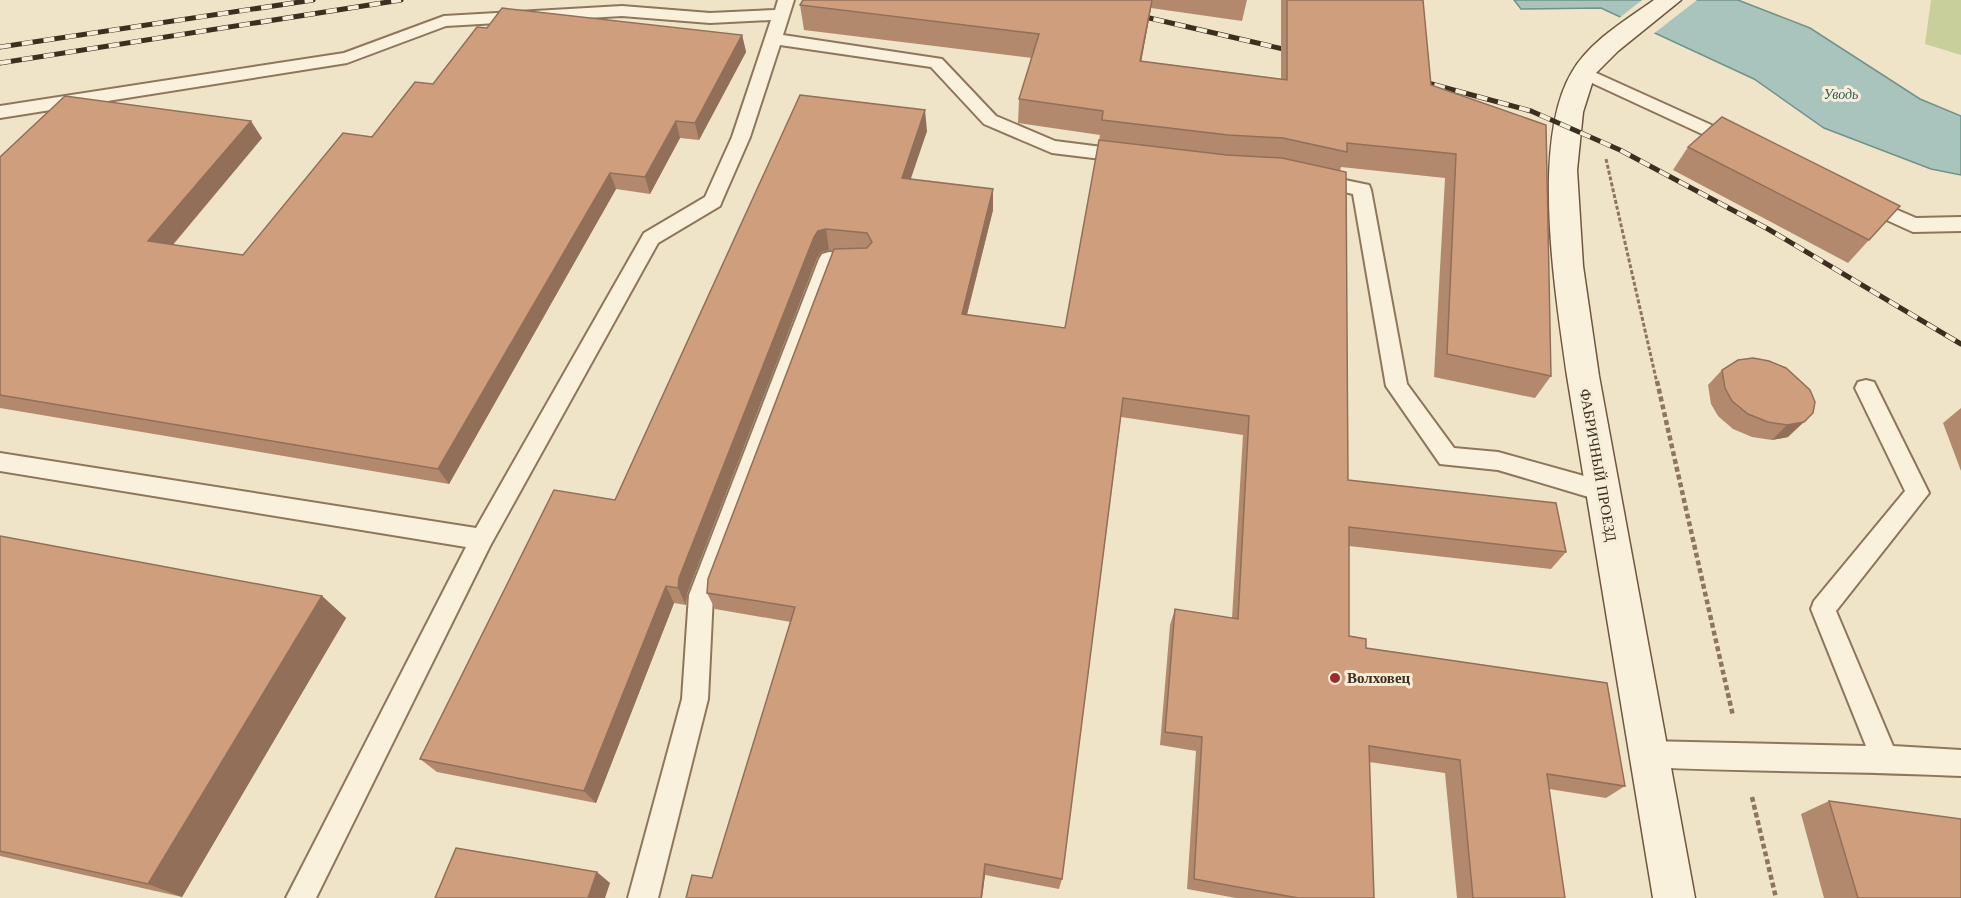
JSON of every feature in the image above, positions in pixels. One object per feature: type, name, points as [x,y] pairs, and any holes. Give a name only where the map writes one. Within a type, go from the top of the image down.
[{"type":"main road","name":"ФАБРИЧНЫЙ ПРОЕЗД","points":[[1670,0],[1613,42],[1583,72],[1566,125],[1563,172],[1569,281],[1586,403],[1646,754],[1674,898]]},
{"type":"lane","points":[[0,112],[347,58],[444,21],[622,11],[710,18],[783,8],[741,137],[713,201],[651,238],[482,539],[301,898]]},
{"type":"lane","points":[[773,39],[936,63],[990,120],[1052,147],[1143,159]]},
{"type":"lane","points":[[1583,72],[1750,149]]},
{"type":"lane","points":[[1297,176],[1362,190],[1397,386],[1448,457],[1498,461],[1602,491]]},
{"type":"lane","points":[[1848,195],[1913,225],[1961,224]]},
{"type":"lane","points":[[643,898],[695,699],[701,595],[829,259],[862,261]]},
{"type":"lane","points":[[1866,388],[1917,493],[1823,609],[1885,759]]},
{"type":"lane","points":[[0,462],[482,539]]},
{"type":"lane","points":[[1646,754],[1742,758],[1885,759],[1961,763]]},
{"type":"path","points":[[1605,153],[1742,758],[1776,898]]},
{"type":"green space","points":[[1931,0],[1961,0],[1961,55],[1925,44]]},
{"type":"water","name":"Уводь","points":[[1514,0],[1738,0],[1810,28],[1920,99],[1961,116],[1961,175],[1931,169],[1824,128],[1754,79],[1601,8],[1521,9]]},
{"type":"pier","points":[[1642,0],[1697,0],[1652,35],[1618,19]]},
{"type":"building","points":[[803,0],[1152,0],[1140,61],[1287,80],[1287,0],[1423,0],[1431,85],[1546,125],[1551,376],[1447,354],[1456,154],[1347,143],[1347,152],[1283,138],[1228,135],[1102,120],[1103,111],[1019,99],[1039,34],[800,5]]},
{"type":"building","points":[[502,8],[742,35],[695,123],[676,121],[645,177],[610,173],[438,469],[0,395],[0,157],[65,96],[251,121],[148,241],[243,255],[343,133],[372,137],[415,82],[433,84],[477,27],[487,28]]},
{"type":"building","points":[[800,95],[925,110],[902,178],[993,189],[962,314],[1065,328],[1099,140],[1227,155],[1282,158],[1346,172],[1348,480],[1556,503],[1566,552],[1349,527],[1349,636],[1366,639],[1366,648],[1607,683],[1625,786],[1547,774],[1565,898],[1473,898],[1460,760],[1369,746],[1374,898],[1298,898],[1194,879],[1202,737],[1165,732],[1175,609],[1238,619],[1249,416],[1123,398],[1062,879],[985,864],[981,898],[686,898],[692,875],[712,878],[795,607],[707,593],[708,579],[834,249],[867,248],[872,242],[867,233],[826,229],[818,231],[814,237],[679,578],[678,588],[666,586],[584,791],[420,759],[554,490],[615,500]]},
{"type":"building","points":[[1722,117],[1900,206],[1869,240],[1688,147]]},
{"type":"building","points":[[1753,358],[1786,368],[1810,390],[1815,402],[1813,413],[1804,422],[1787,425],[1768,422],[1748,414],[1732,401],[1725,388],[1722,370],[1738,360]]},
{"type":"building","points":[[0,536],[322,596],[148,884],[0,851]]},
{"type":"building","points":[[1829,801],[1961,819],[1961,898],[1858,898]]},
{"type":"building","points":[[456,848],[597,872],[588,898],[435,898]]},
{"type":"railway","points":[[0,47],[313,0]]},
{"type":"railway","points":[[0,63],[401,0]]},
{"type":"railway","points":[[1132,14],[1296,52]]},
{"type":"railway","points":[[1413,79],[1531,111],[1620,150],[1768,229],[1961,344]]},
{"type":"place","name":"Волховец","points":[[1335,678]]}]
